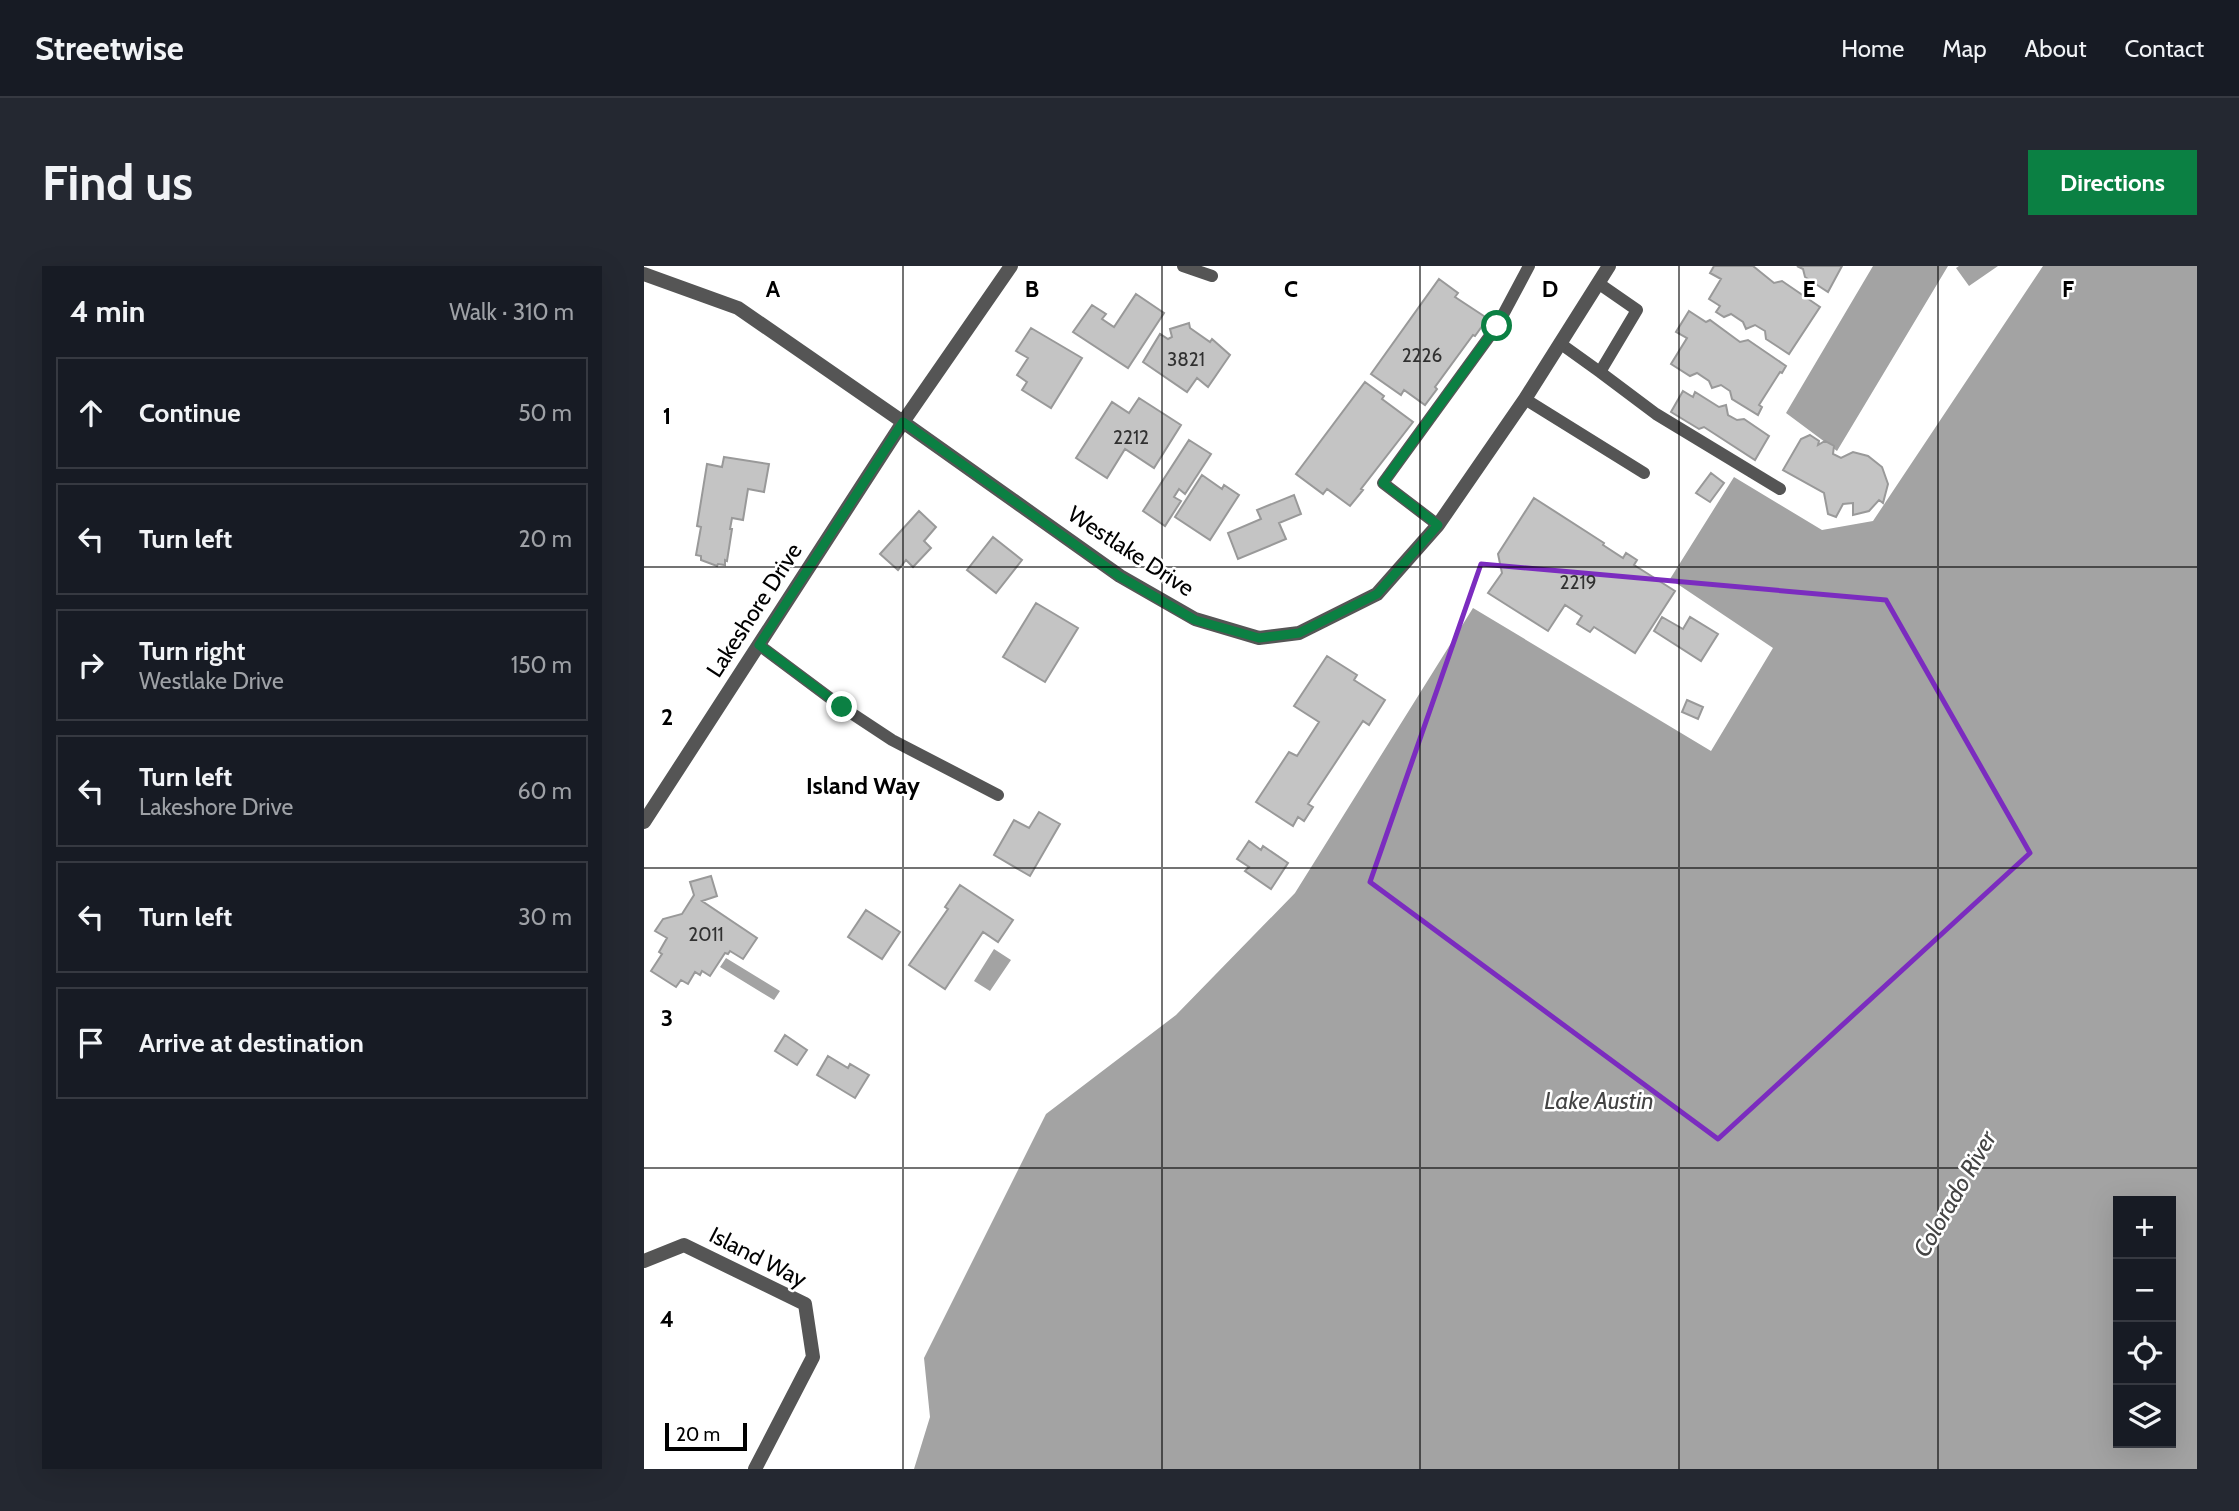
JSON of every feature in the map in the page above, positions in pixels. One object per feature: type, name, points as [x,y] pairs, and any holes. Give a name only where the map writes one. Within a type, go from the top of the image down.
[{"type":"street","name":"Lakeshore Drive","points":[[644,822],[903,422],[1010,266]]},
{"type":"street","name":"Westlake Drive","points":[[644,274],[738,308],[1119,576],[1195,620],[1259,638],[1299,633],[1377,594],[1438,525],[1525,399],[1609,266]]},
{"type":"street","name":"Island Way","points":[[644,1261],[684,1245],[805,1304],[813,1357],[755,1469]]},
{"type":"lane","points":[[1183,266],[1212,276]]},
{"type":"lane","points":[[1438,525],[1383,483],[1497,326],[1529,266]]},
{"type":"lane","points":[[1598,283],[1637,310],[1600,372]]},
{"type":"lane","points":[[1561,344],[1656,414],[1780,489]]},
{"type":"lane","points":[[1525,399],[1644,473]]},
{"type":"lane","points":[[759,645],[842,707],[892,740],[998,795]]},
{"type":"highlighted area","points":[[1481,564],[1886,600],[2030,853],[1718,1139],[1370,882]]},
{"type":"water","points":[[1873,266],[1948,266],[1837,451],[1786,413]]},
{"type":"water","points":[[1998,266],[1969,286],[1956,268]]},
{"type":"water","name":"Lake Austin","points":[[2043,266],[2197,266],[2197,1469],[914,1469],[930,1417],[924,1358],[1046,1114],[1176,1015],[1295,893],[1473,608],[1711,751],[1773,648],[1670,579],[1734,477],[1822,530],[1873,521]]},
{"type":"water","points":[[994,949],[1011,960],[990,991],[974,981]]},
{"type":"water","points":[[726,958],[780,991],[774,1000],[720,967]]},
{"type":"building","points":[[1714,266],[1753,266],[1774,283],[1782,281],[1820,307],[1789,354],[1766,339],[1765,331],[1755,325],[1746,329],[1743,322],[1731,314],[1724,317],[1716,312],[1720,306],[1709,299],[1721,279],[1710,273]]},
{"type":"building","points":[[1797,266],[1842,266],[1828,292],[1805,277],[1803,269]]},
{"type":"building","points":[[1439,279],[1458,293],[1455,297],[1493,322],[1491,326],[1485,322],[1475,336],[1473,335],[1425,405],[1404,390],[1401,395],[1371,374]]},
{"type":"building","points":[[1136,294],[1164,313],[1128,368],[1073,332],[1092,305],[1106,314],[1102,319],[1114,327]]},
{"type":"building","points":[[1689,311],[1706,322],[1710,320],[1740,342],[1748,340],[1786,366],[1759,405],[1762,407],[1758,415],[1732,399],[1730,391],[1721,385],[1712,388],[1709,381],[1697,373],[1690,376],[1671,364],[1687,338],[1676,332]]},
{"type":"building","points":[[1189,323],[1190,328],[1210,342],[1212,339],[1230,355],[1208,387],[1197,378],[1187,392],[1143,362],[1160,334],[1168,339],[1172,337],[1170,329]]},
{"type":"building","points":[[1031,328],[1082,358],[1051,408],[1022,390],[1027,382],[1017,375],[1028,358],[1016,351]]},
{"type":"building","points":[[1365,382],[1384,396],[1382,399],[1413,422],[1350,506],[1327,489],[1323,494],[1296,474]]},
{"type":"building","points":[[1683,391],[1693,397],[1695,392],[1719,407],[1726,405],[1728,415],[1737,420],[1744,419],[1769,436],[1755,460],[1704,427],[1699,429],[1671,412]]},
{"type":"building","points":[[1139,398],[1181,425],[1154,468],[1125,449],[1107,478],[1076,458],[1112,402],[1129,413]]},
{"type":"building","points":[[1810,435],[1819,441],[1818,445],[1825,441],[1834,446],[1833,454],[1841,458],[1853,452],[1868,456],[1882,467],[1888,484],[1883,503],[1879,500],[1869,511],[1853,515],[1853,503],[1843,504],[1836,517],[1828,514],[1824,493],[1783,470],[1801,439]]},
{"type":"building","points":[[1189,440],[1211,454],[1185,494],[1179,489],[1174,497],[1181,501],[1165,526],[1143,511]]},
{"type":"building","points":[[724,457],[769,464],[764,492],[748,489],[743,520],[732,518],[727,561],[725,560],[725,565],[717,566],[701,560],[701,556],[696,555],[701,527],[697,526],[707,464],[722,467]]},
{"type":"building","points":[[1711,473],[1724,483],[1710,502],[1696,493]]},
{"type":"building","points":[[1202,475],[1222,489],[1224,485],[1239,495],[1210,540],[1175,517]]},
{"type":"building","points":[[1294,495],[1301,514],[1279,523],[1286,539],[1238,559],[1228,533],[1261,519],[1257,510]]},
{"type":"building","points":[[1534,498],[1623,558],[1626,553],[1637,560],[1634,565],[1675,591],[1635,653],[1594,627],[1590,632],[1577,624],[1582,616],[1565,605],[1548,631],[1488,593],[1502,573],[1498,554]]},
{"type":"building","points":[[919,511],[936,527],[924,541],[931,548],[913,567],[906,560],[898,570],[880,554]]},
{"type":"building","points":[[993,537],[1022,560],[996,593],[967,570]]},
{"type":"building","points":[[1036,603],[1078,628],[1045,682],[1003,657]]},
{"type":"building","points":[[1662,617],[1683,629],[1690,617],[1718,634],[1701,661],[1654,631]]},
{"type":"building","points":[[1327,656],[1357,675],[1354,680],[1385,700],[1369,725],[1363,721],[1308,804],[1313,807],[1304,821],[1298,817],[1293,826],[1256,802],[1289,752],[1297,756],[1319,722],[1294,706]]},
{"type":"building","points":[[1687,700],[1703,707],[1698,719],[1682,712]]},
{"type":"building","points":[[1039,812],[1060,824],[1030,876],[994,855],[1014,820],[1029,828]]},
{"type":"building","points":[[1249,841],[1261,850],[1263,846],[1288,863],[1271,889],[1245,871],[1249,867],[1237,859]]},
{"type":"building","points":[[711,876],[717,896],[702,901],[757,938],[743,959],[730,951],[725,953],[710,976],[702,971],[700,975],[695,972],[688,984],[681,980],[676,987],[651,971],[662,954],[659,952],[667,938],[655,931],[663,919],[682,914],[694,895],[690,882]]},
{"type":"building","points":[[960,885],[1013,920],[998,942],[983,932],[945,989],[909,965],[948,909],[945,907]]},
{"type":"building","points":[[866,910],[900,932],[882,959],[848,937]]},
{"type":"building","points":[[785,1035],[807,1050],[797,1065],[775,1051]]},
{"type":"building","points":[[828,1056],[848,1068],[850,1064],[869,1075],[855,1098],[817,1075]]},
{"type":"district","name":"Island Way","points":[[863,786]]},
{"type":"route","points":[[842,707],[759,645],[903,422],[1119,576],[1195,620],[1259,638],[1299,633],[1377,594],[1438,525],[1383,483],[1497,326]]},
{"type":"water label","name":"Colorado River","points":[[1955,1194]]}]
